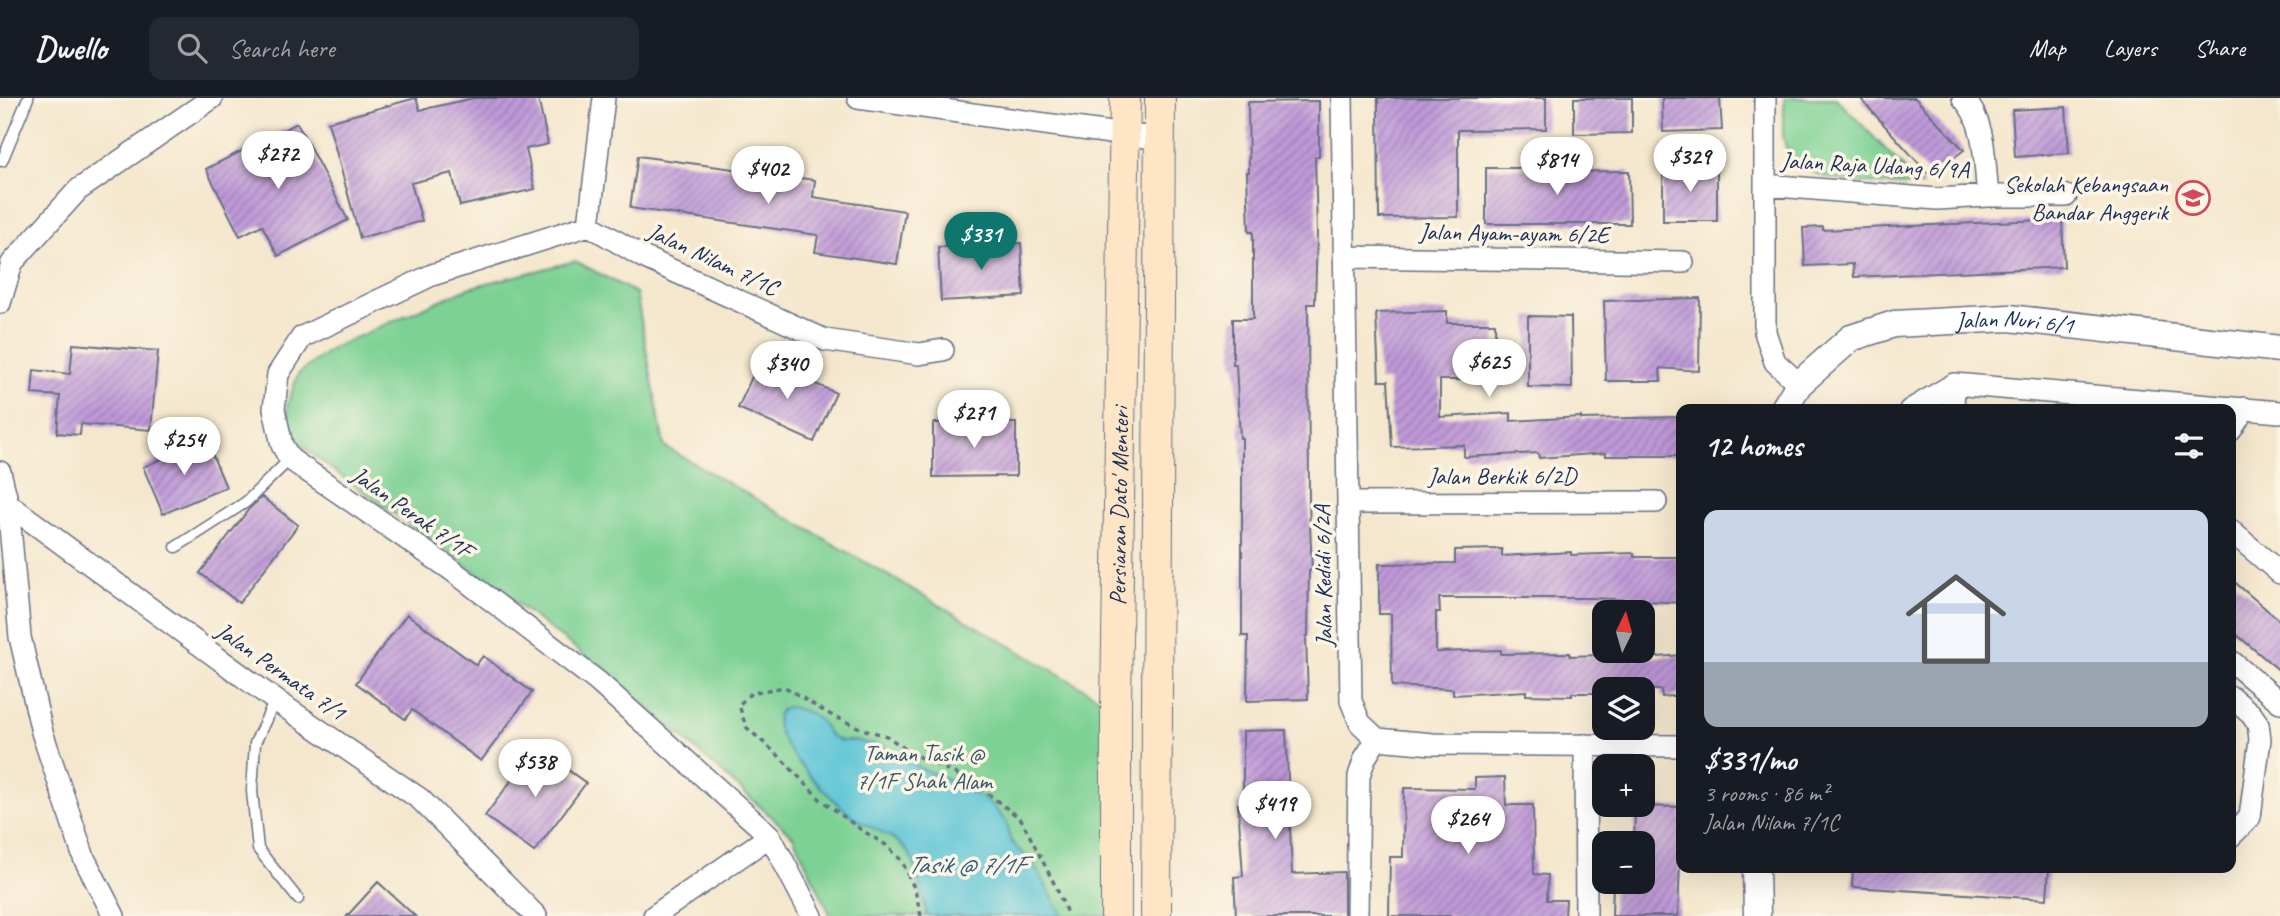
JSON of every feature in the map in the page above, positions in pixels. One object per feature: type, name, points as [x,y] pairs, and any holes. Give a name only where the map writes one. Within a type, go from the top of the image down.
[{"type":"main road","name":"Persiaran Dato' Menteri","points":[[1116,916],[1116,707],[1125,98]]},
{"type":"main road","name":"Persiaran Dato' Menteri","points":[[1156,916],[1160,98]]},
{"type":"street","points":[[0,303],[12,263],[78,190],[212,98]]},
{"type":"street","points":[[290,459],[282,445],[274,409],[278,374],[302,337],[432,275],[589,225],[604,98]]},
{"type":"street","points":[[858,98],[1160,138]]},
{"type":"street","name":"Jalan Kedidi 6/2A","points":[[1342,98],[1350,701],[1360,723],[1377,739]]},
{"type":"street","points":[[1765,98],[1765,332],[1775,362],[1799,384]]},
{"type":"street","points":[[1963,98],[1971,106],[1978,120],[1988,196]]},
{"type":"street","name":"Jalan Raja Udang 6/9A","points":[[1765,185],[1937,199],[2066,196]]},
{"type":"street","name":"Jalan Nilam 7/1C","points":[[589,225],[643,257],[825,340],[919,354],[943,350]]},
{"type":"street","name":"Jalan Ayam-ayam 6/2E","points":[[1345,257],[1683,262]]},
{"type":"street","name":"Jalan Nuri 6/1","points":[[1787,404],[1799,384],[1851,338],[1894,324],[2008,318],[2280,349]]},
{"type":"street","points":[[1953,404],[1954,384]]},
{"type":"street","points":[[1920,404],[1954,384],[2196,404]]},
{"type":"street","points":[[2236,407],[2280,412]]},
{"type":"street","points":[[2236,422],[2245,408]]},
{"type":"street","name":"Jalan Perak 7/1F","points":[[290,459],[449,568],[597,681],[770,836],[812,916]]},
{"type":"street","points":[[0,472],[8,504],[20,638],[42,732],[84,858],[114,916]]},
{"type":"street","name":"Jalan Berkik 6/2D","points":[[1348,503],[1656,502]]},
{"type":"street","name":"Jalan Permata 7/1","points":[[8,504],[275,701],[420,799],[536,916]]},
{"type":"street","points":[[2236,535],[2280,573]]},
{"type":"street","points":[[2236,665],[2280,702]]},
{"type":"street","points":[[2236,702],[2251,714],[2258,724],[2260,739],[2250,817],[2236,831]]},
{"type":"street","points":[[2258,724],[2280,714]]},
{"type":"street","points":[[1357,916],[1359,776],[1365,758],[1377,739],[1433,744],[1676,746]]},
{"type":"street","points":[[1585,745],[1586,916]]},
{"type":"street","points":[[654,916],[770,836]]},
{"type":"street","points":[[1756,873],[1757,916]]},
{"type":"lane","points":[[2,161],[28,98]]},
{"type":"lane","points":[[176,547],[246,502],[290,459]]},
{"type":"lane","points":[[275,701],[255,743],[252,791],[258,849],[298,899]]},
{"type":"path","points":[[921,916],[915,890],[902,861],[886,845],[820,799],[778,755],[746,727],[739,705],[751,693],[785,687],[827,713],[862,729],[887,736],[911,753],[971,781],[1021,819],[1068,916]]},
{"type":"green space","points":[[1785,98],[1836,98],[1921,186],[1846,181],[1809,170],[1796,161],[1784,142]]},
{"type":"green space","name":"Taman Tasik @ 7/1F Shah Alam","points":[[575,261],[636,293],[664,446],[1116,707],[1114,916],[831,916],[793,836],[622,684],[290,436],[287,405],[298,374],[332,348],[468,288]]},
{"type":"water","name":"Tasik @ 7/1F","points":[[786,707],[812,714],[823,724],[829,735],[840,741],[883,746],[990,803],[1007,823],[1010,840],[1031,860],[1063,916],[927,916],[920,884],[909,854],[897,841],[858,820],[842,807],[814,780],[786,745],[778,729],[778,716]]},
{"type":"building","points":[[416,98],[420,110],[474,98],[538,98],[548,144],[526,149],[535,189],[460,206],[452,173],[411,183],[422,221],[360,238],[328,122]]},
{"type":"building","points":[[1378,98],[1546,98],[1546,129],[1458,130],[1458,217],[1379,218]]},
{"type":"building","points":[[1574,98],[1632,98],[1632,133],[1574,134]]},
{"type":"building","points":[[1662,98],[1720,98],[1722,130],[1663,132]]},
{"type":"building","points":[[1860,98],[1915,98],[1964,150],[1930,176]]},
{"type":"building","points":[[1319,101],[1319,156],[1315,157],[1315,304],[1308,304],[1312,570],[1309,571],[1306,636],[1308,699],[1247,701],[1248,636],[1242,636],[1242,438],[1236,364],[1233,364],[1233,319],[1253,319],[1253,232],[1249,232],[1247,172],[1248,102]]},
{"type":"building","points":[[2066,107],[2069,153],[2015,157],[2012,110]]},
{"type":"building","points":[[297,123],[348,220],[278,256],[262,225],[240,236],[206,169]]},
{"type":"building","points":[[638,156],[815,180],[813,197],[905,211],[897,264],[815,252],[818,235],[630,208]]},
{"type":"building","points":[[1486,168],[1547,168],[1547,172],[1629,171],[1630,224],[1486,224]]},
{"type":"building","points":[[1663,168],[1717,168],[1717,221],[1663,221]]},
{"type":"building","points":[[2062,219],[2064,267],[1854,277],[1853,264],[1805,266],[1803,228],[1823,227],[1823,230]]},
{"type":"building","points":[[1021,243],[1024,296],[941,301],[938,247]]},
{"type":"building","points":[[1700,298],[1699,371],[1660,368],[1661,381],[1606,381],[1604,301]]},
{"type":"building","points":[[1447,311],[1447,323],[1495,323],[1496,380],[1440,380],[1440,417],[1511,413],[1511,421],[1581,417],[1676,417],[1676,456],[1606,456],[1606,453],[1539,458],[1538,453],[1464,457],[1464,445],[1392,447],[1388,381],[1379,381],[1376,313]]},
{"type":"building","points":[[1528,316],[1571,317],[1572,388],[1528,387]]},
{"type":"building","points":[[73,344],[158,351],[151,430],[81,424],[80,435],[57,433],[60,396],[32,394],[34,370],[70,374]]},
{"type":"building","points":[[760,359],[836,393],[814,442],[738,408]]},
{"type":"building","points":[[933,423],[1016,423],[1016,476],[933,477]]},
{"type":"building","points":[[206,440],[226,487],[163,514],[143,467]]},
{"type":"building","points":[[262,497],[298,525],[239,603],[200,573],[249,509]]},
{"type":"building","points":[[1502,549],[1502,556],[1571,552],[1571,555],[1634,553],[1634,557],[1676,557],[1676,603],[1592,598],[1439,598],[1440,612],[1436,612],[1436,652],[1501,650],[1501,654],[1570,653],[1570,656],[1592,655],[1592,663],[1656,663],[1656,657],[1676,655],[1676,696],[1662,697],[1661,690],[1655,690],[1655,677],[1592,677],[1592,693],[1572,693],[1572,696],[1526,695],[1526,691],[1453,695],[1453,689],[1392,686],[1391,614],[1379,614],[1379,564],[1455,563],[1455,550]]},
{"type":"building","points":[[2236,583],[2280,621],[2280,671],[2236,634]]},
{"type":"building","points":[[407,614],[476,665],[483,656],[532,692],[481,761],[412,710],[405,719],[356,683]]},
{"type":"building","points":[[1286,730],[1292,874],[1344,872],[1344,916],[1236,916],[1234,877],[1243,876],[1238,804],[1243,804],[1243,731]]},
{"type":"building","points":[[536,747],[586,783],[534,852],[485,816]]},
{"type":"building","points":[[1505,777],[1506,805],[1533,805],[1534,874],[1548,875],[1547,900],[1566,900],[1565,916],[1389,916],[1390,857],[1403,857],[1404,788],[1475,789],[1475,778]]},
{"type":"building","points":[[1655,806],[1676,807],[1676,873],[1680,873],[1678,916],[1612,916],[1613,894],[1655,894],[1655,831],[1634,831],[1635,817],[1655,817]]},
{"type":"building","points":[[1853,873],[2049,873],[2047,899],[1852,887]]},
{"type":"building","points":[[378,882],[415,916],[347,916]]},
{"type":"place","name":"Sekolah Kebangsaan Bandar Anggerik","points":[[2193,198]]}]
